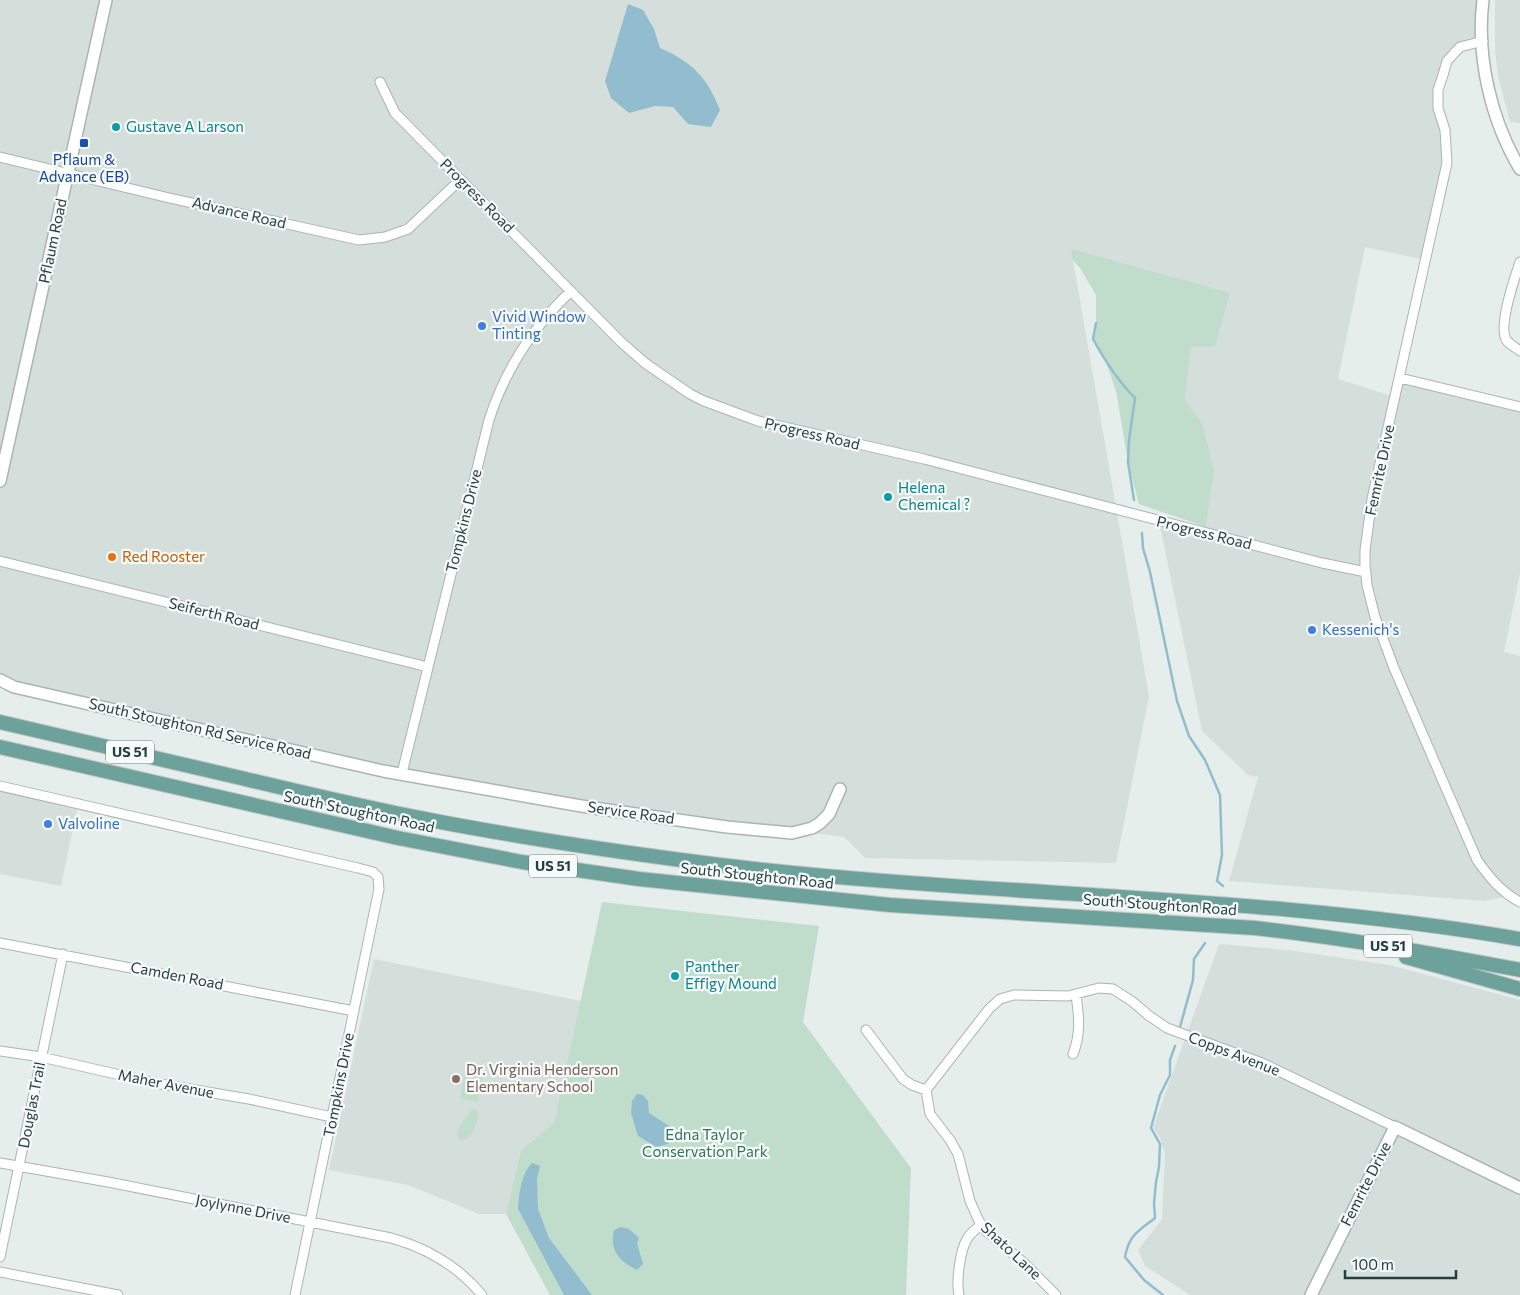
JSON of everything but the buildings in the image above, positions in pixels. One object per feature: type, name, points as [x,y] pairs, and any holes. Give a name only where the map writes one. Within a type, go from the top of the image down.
[{"type":"main road","name":"South Stoughton Road","points":[[2,723],[426,819],[608,850],[810,874],[1190,901],[1337,914],[1520,939]]},
{"type":"main road","name":"South Stoughton Road","points":[[0,747],[398,838],[522,862],[639,880],[890,905],[1241,927],[1368,943],[1520,970]]},
{"type":"main road","points":[[1368,943],[1386,951],[1520,989]]},
{"type":"street","name":"Pflaum Road","points":[[0,481],[106,0]]},
{"type":"street","points":[[1483,4],[1483,41],[1489,89],[1498,123],[1512,156],[1520,169]]},
{"type":"street","name":"Femrite Drive","points":[[1483,41],[1460,47],[1447,61],[1438,90],[1438,108],[1445,130],[1447,163],[1372,499],[1365,550],[1366,572],[1373,610],[1391,660],[1477,860],[1492,881],[1509,896],[1520,902]]},
{"type":"street","name":"Progress Road","points":[[380,82],[395,113],[621,342],[664,377],[704,401],[746,418],[924,459],[1322,563],[1366,572]]},
{"type":"street","name":"Advance Road","points":[[0,157],[166,197],[359,240],[386,237],[408,229],[460,180]]},
{"type":"street","points":[[1520,262],[1505,319],[1504,332],[1507,341],[1520,351]]},
{"type":"street","name":"Tompkins Drive","points":[[402,773],[489,420],[497,396],[519,353],[534,331],[551,310],[571,291]]},
{"type":"street","points":[[1400,378],[1520,407]]},
{"type":"street","name":"Seiferth Road","points":[[0,561],[428,666]]},
{"type":"street","name":"South Stoughton Rd Service Road","points":[[0,680],[14,687],[382,771],[402,773]]},
{"type":"street","name":"Service Road","points":[[402,773],[505,794],[587,807],[727,827],[792,833],[812,828],[825,819],[832,810],[840,789]]},
{"type":"street","name":"Tompkins Drive","points":[[0,786],[358,868],[373,872],[377,876],[379,889],[296,1295]]},
{"type":"street","name":"Camden Road","points":[[0,943],[354,1011]]},
{"type":"street","name":"Douglas Trail","points":[[0,1257],[63,954]]},
{"type":"street","name":"Copps Avenue","points":[[926,1090],[989,1009],[1005,997],[1025,994],[1068,996],[1099,988],[1113,989],[1167,1028],[1262,1063],[1520,1188]]},
{"type":"street","points":[[1073,1054],[1078,1042],[1080,1028],[1076,995]]},
{"type":"street","points":[[866,1030],[903,1079],[912,1085],[926,1090]]},
{"type":"street","name":"Maher Avenue","points":[[0,1051],[41,1057],[160,1084],[249,1099],[332,1117]]},
{"type":"street","name":"Shato Lane","points":[[926,1090],[930,1114],[958,1154],[970,1201],[981,1225],[1056,1295]]},
{"type":"street","name":"Femrite Drive","points":[[1311,1295],[1395,1127]]},
{"type":"street","name":"Joylynne Drive","points":[[0,1163],[108,1182],[391,1238],[419,1247],[445,1262],[482,1295]]},
{"type":"street","points":[[959,1295],[958,1284],[964,1244],[972,1232],[981,1225]]},
{"type":"street","points":[[0,1272],[118,1295]]},
{"type":"shaded area","points":[[0,0],[1483,0],[1483,41],[1460,47],[1447,61],[1438,90],[1447,156],[1426,260],[1365,247],[1338,379],[1395,397],[1400,378],[1520,407],[1520,573],[1504,652],[1520,656],[1520,902],[1509,896],[1484,901],[1229,881],[1258,777],[1248,775],[1202,731],[1159,521],[1205,532],[1214,471],[1203,425],[1185,400],[1191,347],[1071,249],[1149,696],[1116,863],[865,858],[844,837],[505,794],[0,680]]},
{"type":"shaded area","points":[[1495,0],[1520,0],[1520,123],[1510,122],[1498,76],[1495,50]]},
{"type":"shaded area","points":[[0,791],[77,810],[61,886],[0,874]]},
{"type":"shaded area","points":[[1219,944],[1288,950],[1390,965],[1520,1000],[1520,1295],[1190,1295],[1145,1266],[1138,1250],[1162,1219],[1165,1153],[1159,1136],[1153,1128]]},
{"type":"shaded area","name":"Dr. Virginia Henderson Elementary School","points":[[374,959],[581,1001],[554,1123],[521,1150],[506,1214],[479,1214],[408,1185],[329,1170]]},
{"type":"green space","points":[[1071,249],[1230,293],[1215,346],[1191,347],[1185,400],[1203,425],[1214,471],[1206,527],[1139,504],[1128,462],[1116,391],[1107,365],[1093,339],[1096,323],[1096,295],[1080,268],[1072,259]]},
{"type":"green space","name":"Edna Taylor Conservation Park","points":[[602,902],[819,926],[803,1022],[911,1168],[906,1295],[550,1295],[506,1214],[521,1150],[554,1123]]},
{"type":"green space","points":[[465,1074],[483,1077],[478,1102],[460,1098]]},
{"type":"green space","points":[[473,1109],[477,1110],[479,1116],[470,1135],[460,1141],[458,1129]]},
{"type":"water","points":[[628,4],[643,10],[654,29],[660,48],[690,65],[710,88],[720,110],[711,127],[688,124],[673,107],[655,106],[629,113],[611,98],[605,81]]},
{"type":"water","points":[[637,1094],[643,1095],[648,1101],[649,1113],[676,1133],[668,1144],[656,1147],[638,1136],[631,1113],[632,1101]]},
{"type":"water","points":[[532,1163],[540,1166],[537,1179],[538,1209],[549,1238],[592,1295],[564,1295],[518,1209],[523,1178]]},
{"type":"water","points":[[621,1227],[629,1229],[639,1238],[637,1243],[643,1264],[637,1270],[620,1259],[614,1249],[614,1230]]},
{"type":"waterway","points":[[1096,323],[1093,339],[1112,370],[1135,398],[1128,462],[1134,500]]},
{"type":"waterway","points":[[1142,533],[1143,548],[1150,572],[1177,701],[1189,736],[1205,760],[1220,795],[1222,855],[1217,881],[1223,886]]},
{"type":"waterway","points":[[1180,1027],[1193,980],[1194,959],[1205,943]]},
{"type":"waterway","points":[[1163,1295],[1144,1280],[1125,1257],[1132,1238],[1155,1218],[1154,1203],[1160,1144],[1151,1128],[1160,1095],[1170,1075],[1170,1060],[1175,1046]]},
{"type":"place","name":"Gustave A Larson","points":[[116,127]]},
{"type":"place","name":"Pflaum & Advance (EB)","points":[[84,143]]},
{"type":"place","name":"Vivid Window Tinting","points":[[482,326]]},
{"type":"place","name":"Helena Chemical ?","points":[[888,497]]},
{"type":"place","name":"Red Rooster","points":[[112,557]]},
{"type":"place","name":"Kessenich's","points":[[1312,630]]},
{"type":"place","name":"Valvoline","points":[[48,824]]},
{"type":"place","name":"Panther Effigy Mound","points":[[675,976]]},
{"type":"place","name":"Dr. Virginia Henderson Elementary School","points":[[456,1079]]}]
